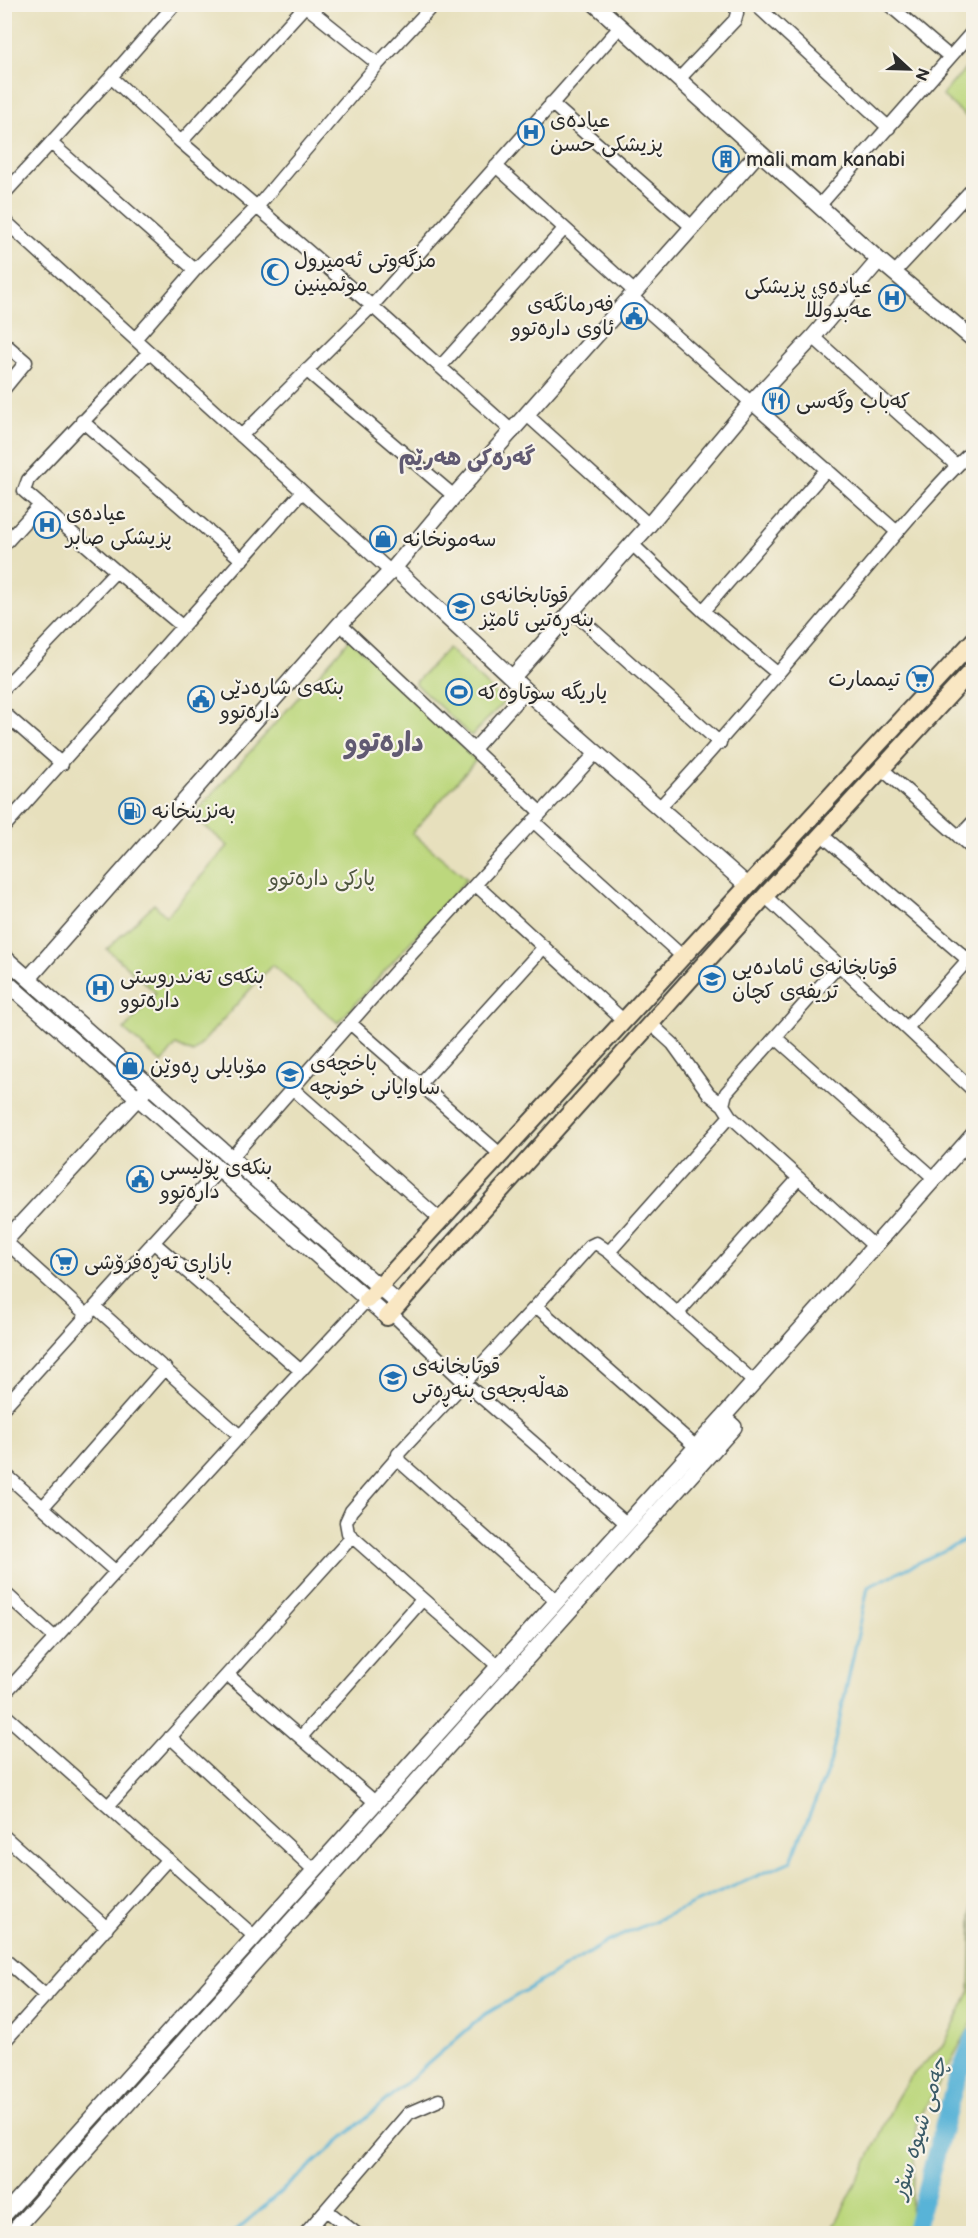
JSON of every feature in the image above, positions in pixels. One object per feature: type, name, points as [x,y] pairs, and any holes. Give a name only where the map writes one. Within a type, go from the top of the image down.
[{"type":"main road","points":[[367,1300],[974,640]]},
{"type":"main road","points":[[393,1311],[765,896],[974,668]]},
{"type":"main road","points":[[624,1021],[646,1030]]},
{"type":"street","points":[[4,194],[175,4]]},
{"type":"street","points":[[135,339],[195,270],[257,207],[378,64],[434,4]]},
{"type":"street","points":[[679,79],[735,20],[737,13],[735,4]]},
{"type":"street","points":[[755,4],[888,128]]},
{"type":"street","points":[[888,4],[950,57]]},
{"type":"street","points":[[181,142],[304,5],[378,64]]},
{"type":"street","points":[[603,7],[620,27],[879,260],[974,340]]},
{"type":"street","points":[[241,436],[372,306],[620,27]]},
{"type":"street","points":[[819,206],[974,30]]},
{"type":"street","points":[[111,77],[181,142],[372,306],[513,432]]},
{"type":"street","points":[[551,103],[692,227]]},
{"type":"street","points":[[51,143],[195,270]]},
{"type":"street","points":[[29,978],[340,624],[393,570],[454,496],[759,152]]},
{"type":"street","points":[[496,166],[633,294],[897,532]]},
{"type":"street","points":[[895,272],[971,196]]},
{"type":"street","points":[[4,220],[302,492],[747,885]]},
{"type":"street","points":[[440,367],[564,229]]},
{"type":"street","points":[[512,678],[649,525],[752,402],[813,337],[879,260]]},
{"type":"street","points":[[813,337],[956,465]]},
{"type":"street","points":[[4,343],[26,362],[4,389]]},
{"type":"street","points":[[148,351],[28,480],[24,490],[183,627]]},
{"type":"street","points":[[306,370],[454,496]]},
{"type":"street","points":[[527,415],[649,525]]},
{"type":"street","points":[[82,421],[242,560]]},
{"type":"street","points":[[659,808],[720,743],[897,532],[956,465],[974,449]]},
{"type":"street","points":[[703,611],[827,469]]},
{"type":"street","points":[[4,827],[302,492]]},
{"type":"street","points":[[4,544],[40,505]]},
{"type":"street","points":[[632,543],[703,611],[778,674]]},
{"type":"street","points":[[4,688],[116,571]]},
{"type":"street","points":[[572,611],[720,743]]},
{"type":"street","points":[[340,624],[474,749],[537,817],[682,956]]},
{"type":"street","points":[[474,749],[526,691]]},
{"type":"street","points":[[4,713],[62,764]]},
{"type":"street","points":[[231,1158],[350,1023],[596,753]]},
{"type":"street","points":[[882,769],[974,850]]},
{"type":"street","points":[[959,837],[974,821]]},
{"type":"street","points":[[822,836],[970,956],[908,1028]]},
{"type":"street","points":[[476,885],[624,1021]]},
{"type":"street","points":[[765,896],[974,1091]]},
{"type":"street","points":[[420,1084],[544,946]]},
{"type":"street","points":[[4,957],[29,978],[144,1091],[193,1135],[231,1158],[379,1286],[393,1311],[465,1383],[627,1524]]},
{"type":"street","points":[[723,1105],[726,1093],[838,966]]},
{"type":"street","points":[[29,978],[21,976],[13,987],[144,1091]]},
{"type":"street","points":[[350,1023],[500,1154]]},
{"type":"street","points":[[646,1030],[673,1044],[708,1094],[723,1105],[730,1116],[874,1246]]},
{"type":"street","points":[[776,1038],[934,1178]]},
{"type":"street","points":[[292,1088],[441,1220]]},
{"type":"street","points":[[144,1091],[7,1235],[92,1311],[165,1368],[240,1436]]},
{"type":"street","points":[[609,1252],[730,1116]]},
{"type":"street","points":[[11,2234],[354,1853],[729,1422],[754,1382],[974,1134]]},
{"type":"street","points":[[193,1135],[219,1170],[367,1300],[393,1311]]},
{"type":"street","points":[[4,1407],[219,1170]]},
{"type":"street","points":[[678,1313],[799,1178]]},
{"type":"street","points":[[153,1242],[301,1371]]},
{"type":"street","points":[[498,1666],[351,1538],[346,1528],[348,1516],[398,1454],[590,1246],[596,1243],[609,1252],[754,1382]]},
{"type":"street","points":[[4,1694],[367,1300]]},
{"type":"street","points":[[536,1306],[696,1447]]},
{"type":"street","points":[[43,1507],[165,1368]]},
{"type":"street","points":[[4,2215],[696,1447],[729,1422]]},
{"type":"street","points":[[397,1458],[557,1601]]},
{"type":"street","points":[[4,1473],[115,1571]]},
{"type":"street","points":[[108,1806],[351,1538]]},
{"type":"street","points":[[4,1592],[55,1638]]},
{"type":"street","points":[[300,1737],[422,1600]]},
{"type":"street","points":[[228,1675],[375,1802]]},
{"type":"street","points":[[4,1714],[254,1936]]},
{"type":"street","points":[[170,1737],[314,1870]]},
{"type":"street","points":[[4,1836],[107,1928]]},
{"type":"street","points":[[341,1841],[354,1853]]},
{"type":"street","points":[[4,2042],[168,1859]]},
{"type":"street","points":[[4,1959],[46,1996]]},
{"type":"street","points":[[305,2234],[409,2113],[439,2100]]},
{"type":"street","points":[[326,2210],[357,2234]]},
{"type":"green space","points":[[973,60],[973,123],[942,95]]},
{"type":"green space","name":"پارکی دارەتوو","points":[[350,639],[476,760],[412,833],[467,879],[338,1023],[272,965],[193,1053],[176,1045],[162,1063],[124,1030],[156,993],[107,949],[154,904],[166,916],[228,846],[193,816]]},
{"type":"green space","name":"یاریگە سوتاوەکە","points":[[448,648],[504,702],[471,736],[415,683]]},
{"type":"green space","points":[[973,1881],[973,2021],[916,2125],[910,2233],[831,2233],[895,2101],[909,2078],[945,2043],[970,1990]]},
{"type":"waterway","points":[[232,2234],[484,2015],[609,1941],[791,1861],[830,1764],[868,1587],[974,1536]]},
{"type":"waterway","name":"چەمی شیوە سۆر","points":[[914,2234],[954,2088],[974,2037]]},
{"type":"place","name":"عیادەی پزیشکی حسن","points":[[531,132]]},
{"type":"place","name":"mali mam kanabi","points":[[726,159]]},
{"type":"place","name":"مزگەوتی ئەمیرول موئمینین","points":[[275,272]]},
{"type":"place","name":"عیادەی پزیشکی عەبدوڵڵا","points":[[892,298]]},
{"type":"place","name":"فەرمانگەی ئاوی دارەتوو","points":[[634,316]]},
{"type":"place","name":"کەباب وگەسی","points":[[776,401]]},
{"type":"place","name":"عیادەی پزیشکی صابر","points":[[47,525]]},
{"type":"place","name":"سەمونخانە","points":[[383,539]]},
{"type":"place","name":"قوتابخانەی بنەڕەتیی ئامێز","points":[[461,607]]},
{"type":"place","name":"تیممارت","points":[[920,679]]},
{"type":"place","name":"یاریگە سوتاوەکە","points":[[459,692]]},
{"type":"place","name":"بنکەی شارەدێی دارەتوو","points":[[201,699]]},
{"type":"place","name":"بەنزینخانە","points":[[132,811]]},
{"type":"place","name":"قوتابخانەی ئامادەیی تریفەی کچان","points":[[712,979]]},
{"type":"place","name":"بنکەی تەندروستی دارەتوو","points":[[100,988]]},
{"type":"place","name":"مۆبایلی ڕەوێن","points":[[130,1066]]},
{"type":"place","name":"باخچەی ساوایانی خونچە","points":[[290,1075]]},
{"type":"place","name":"بنکەی پۆلیسی دارەتوو","points":[[140,1179]]},
{"type":"place","name":"بازاڕی تەڕەفرۆشی","points":[[64,1262]]},
{"type":"place","name":"قوتابخانەی هەڵەبجەی بنەڕەتی","points":[[393,1378]]},
{"type":"district","name":"گەرەکی هەرێم","points":[[467,458]]},
{"type":"district","name":"دارەتوو","points":[[384,743]]}]
